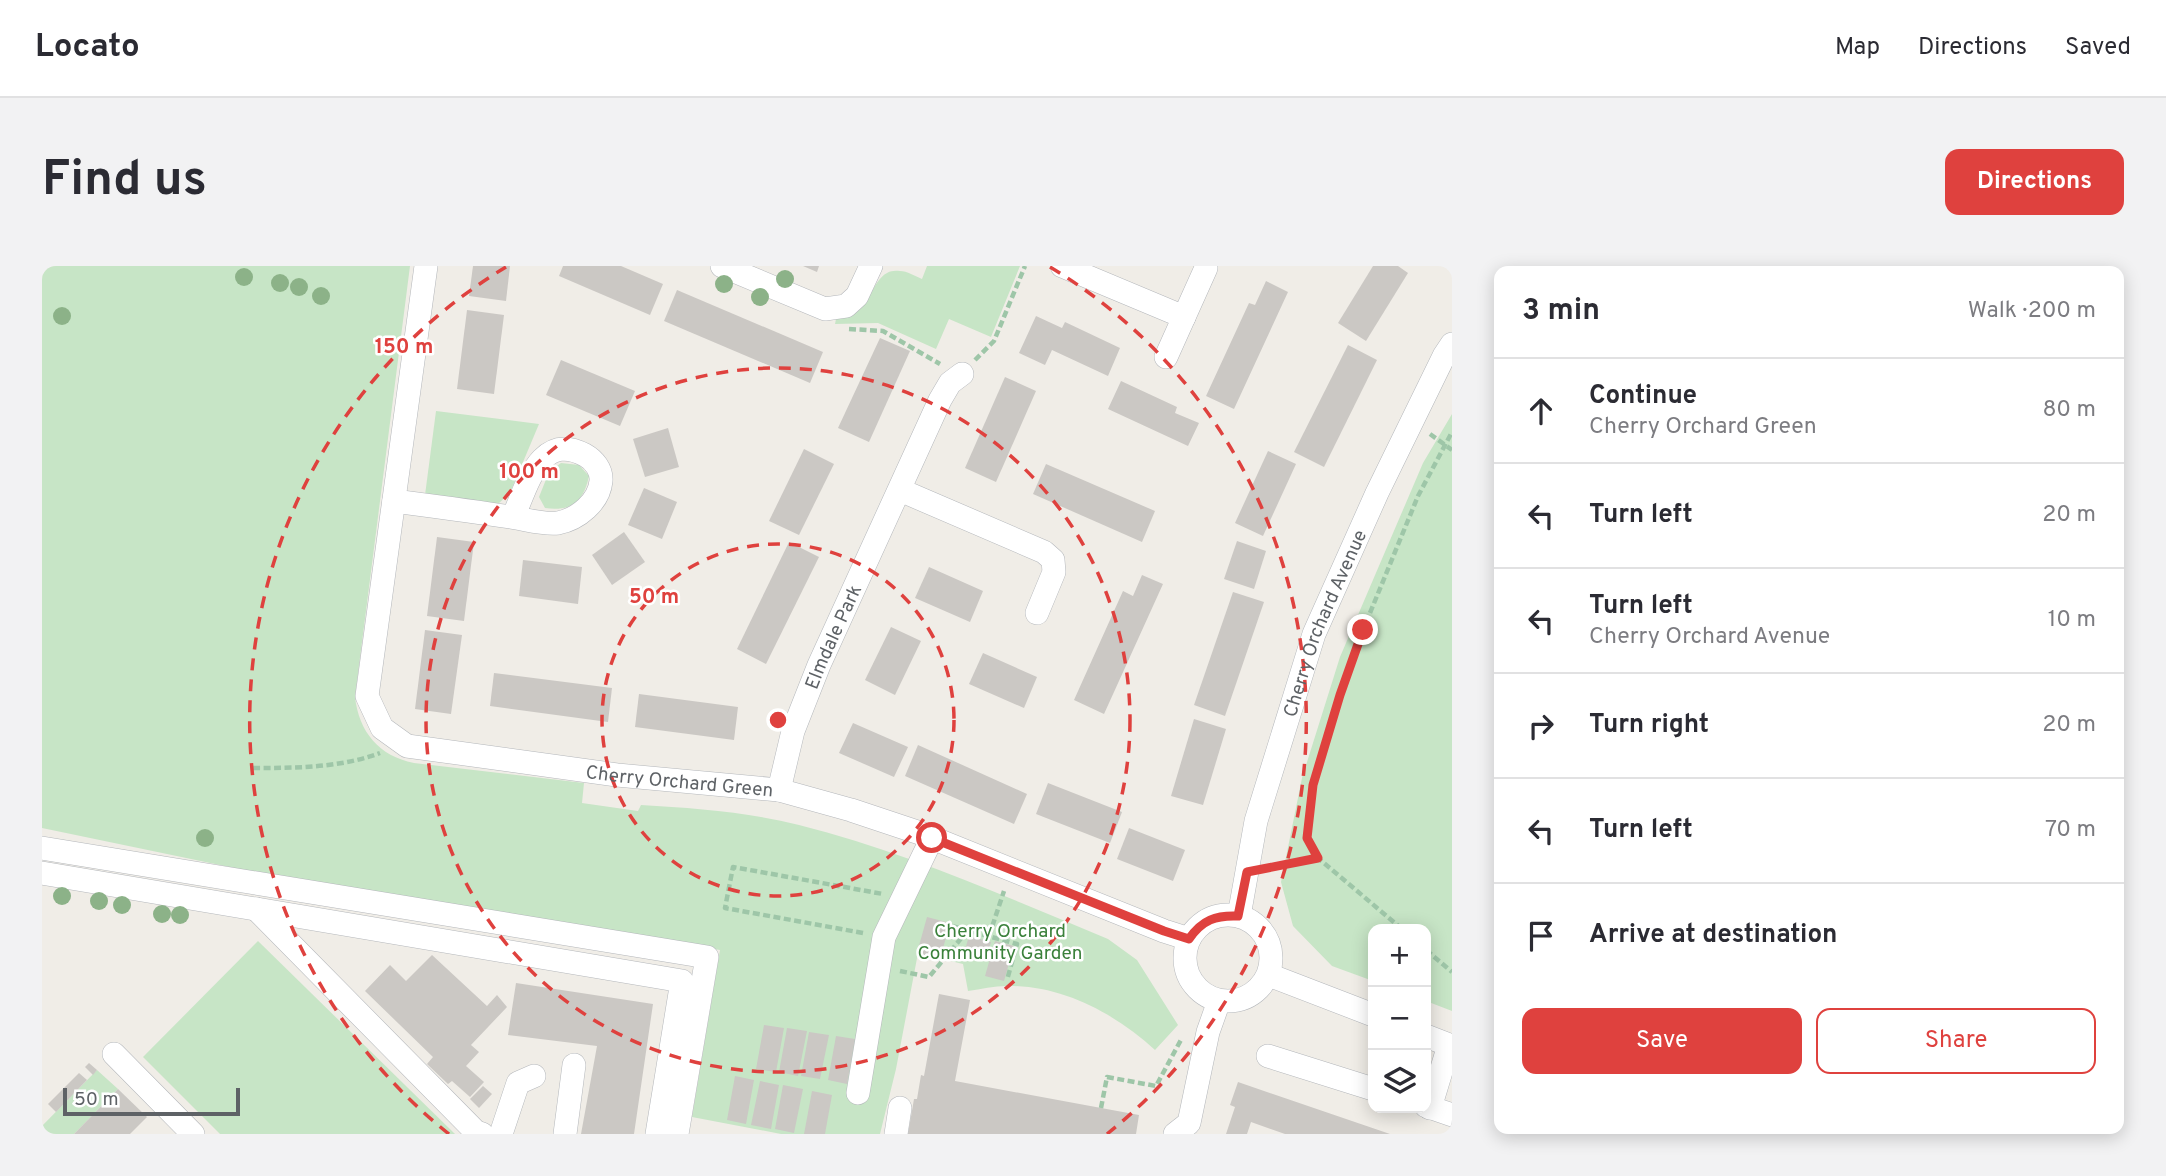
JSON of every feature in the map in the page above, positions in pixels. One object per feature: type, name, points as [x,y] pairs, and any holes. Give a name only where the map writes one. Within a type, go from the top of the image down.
[{"type":"street","points":[[404,744],[382,728],[367,696],[426,266]]},
{"type":"street","points":[[722,266],[825,309],[846,306],[858,296],[871,266]]},
{"type":"street","points":[[1062,266],[1184,317]]},
{"type":"street","points":[[1166,357],[1206,268]]},
{"type":"street","name":"Cherry Orchard Avenue","points":[[1238,916],[1256,821],[1314,634],[1377,493],[1452,344]]},
{"type":"street","name":"Elmdale Park","points":[[779,790],[793,731],[815,676],[940,400],[950,383],[962,374]]},
{"type":"street","points":[[900,490],[1044,552],[1053,560],[1054,572],[1037,614]]},
{"type":"street","points":[[394,501],[513,517]]},
{"type":"street","name":"Cherry Orchard Green","points":[[404,744],[617,775],[779,790],[851,810],[932,838],[1189,939]]},
{"type":"street","points":[[858,1093],[884,937],[932,838]]},
{"type":"street","points":[[42,848],[707,957],[677,1134]]},
{"type":"street","points":[[42,873],[682,981],[657,1134]]},
{"type":"street","points":[[256,909],[476,1132],[482,1134]]},
{"type":"street","points":[[1223,915],[1238,916],[1256,925],[1269,943],[1272,955],[1269,975],[1251,995],[1234,1001],[1219,1000],[1199,990],[1189,976],[1185,960],[1189,939],[1197,928],[1209,919],[1223,915]]},
{"type":"street","points":[[1269,975],[1368,1014]]},
{"type":"street","points":[[1175,1134],[1189,1123],[1208,1032],[1219,1000]]},
{"type":"street","points":[[1431,1038],[1450,1046],[1436,1110]]},
{"type":"street","points":[[114,1054],[193,1134]]},
{"type":"street","points":[[1268,1056],[1368,1087]]},
{"type":"street","points":[[565,1134],[574,1065]]},
{"type":"street","points":[[501,1134],[518,1083],[534,1076]]},
{"type":"street","points":[[896,1134],[900,1108]]},
{"type":"path","points":[[825,309],[834,328],[883,331],[939,364],[962,374],[994,341],[1025,266]]},
{"type":"path","points":[[1396,924],[1318,858],[1307,838],[1313,785],[1363,630],[1418,496],[1452,432]]},
{"type":"path","points":[[253,768],[313,768],[363,760],[404,744]]},
{"type":"path","points":[[1247,872],[1318,858]]},
{"type":"path","points":[[884,937],[725,908],[733,867],[878,893],[901,902]]},
{"type":"path","points":[[989,936],[1002,895],[1014,871]]},
{"type":"path","points":[[952,926],[1017,944],[1007,980]]},
{"type":"path","points":[[879,966],[929,977],[968,930]]},
{"type":"path","points":[[1431,954],[1452,972]]},
{"type":"path","points":[[1101,1108],[1107,1077],[1156,1086],[1187,1027]]},
{"type":"green space","name":"Cherry Orchard Community Garden","points":[[42,266],[410,266],[355,697],[366,731],[391,755],[414,763],[584,783],[582,803],[638,811],[641,805],[740,814],[799,825],[878,848],[955,876],[1108,939],[1137,960],[1178,1025],[1155,1050],[1106,1014],[1068,996],[1028,987],[1002,986],[968,991],[963,964],[918,953],[896,1069],[880,1134],[781,1134],[692,1117],[720,950],[273,876],[42,828]]},
{"type":"green space","points":[[927,266],[1020,266],[991,337],[949,319],[936,349],[878,323],[835,324],[836,319],[859,309],[877,283],[890,271],[903,271],[922,279]]},
{"type":"green space","points":[[436,411],[539,424],[510,493],[498,504],[425,495]]},
{"type":"green space","points":[[1452,414],[1452,1011],[1431,1003],[1431,924],[1368,924],[1368,979],[1332,966],[1293,926],[1281,882],[1302,778],[1340,657],[1423,463]]},
{"type":"green space","points":[[561,463],[579,465],[589,476],[587,485],[575,503],[562,508],[545,508],[539,497],[549,472]]},
{"type":"green space","points":[[258,941],[455,1134],[220,1134],[143,1057]]},
{"type":"green space","points":[[97,1070],[118,1089],[74,1134],[42,1134],[42,1126]]},
{"type":"building","points":[[473,266],[510,266],[506,301],[469,296]]},
{"type":"building","points":[[563,266],[621,266],[663,284],[650,315],[559,276]]},
{"type":"building","points":[[803,266],[819,266],[817,272]]},
{"type":"building","points":[[1373,266],[1398,266],[1408,273],[1366,341],[1338,323]]},
{"type":"building","points":[[1266,281],[1288,292],[1234,409],[1206,396],[1249,303],[1255,305]]},
{"type":"building","points":[[677,290],[823,352],[810,383],[664,321]]},
{"type":"building","points":[[467,310],[504,315],[494,394],[457,389]]},
{"type":"building","points":[[1036,316],[1062,328],[1065,322],[1120,348],[1108,376],[1052,350],[1045,365],[1019,353]]},
{"type":"building","points":[[880,338],[910,351],[869,442],[838,428]]},
{"type":"building","points":[[1348,345],[1377,360],[1324,467],[1294,452]]},
{"type":"building","points":[[561,360],[635,391],[620,426],[546,395]]},
{"type":"building","points":[[1005,377],[1036,391],[996,482],[965,468]]},
{"type":"building","points":[[1121,381],[1177,407],[1175,413],[1199,423],[1188,446],[1108,409]]},
{"type":"building","points":[[668,428],[679,467],[645,477],[633,439]]},
{"type":"building","points":[[804,449],[834,464],[799,535],[769,521]]},
{"type":"building","points":[[1268,451],[1296,464],[1263,536],[1235,523]]},
{"type":"building","points":[[1046,464],[1155,511],[1142,542],[1033,494]]},
{"type":"building","points":[[644,488],[677,502],[662,539],[628,525]]},
{"type":"building","points":[[624,532],[645,562],[612,585],[592,555]]},
{"type":"building","points":[[437,537],[474,542],[464,621],[427,616]]},
{"type":"building","points":[[1237,541],[1266,551],[1254,589],[1224,579]]},
{"type":"building","points":[[789,542],[819,557],[766,664],[737,649]]},
{"type":"building","points":[[523,560],[582,567],[578,604],[519,596]]},
{"type":"building","points":[[929,567],[983,591],[970,622],[915,598]]},
{"type":"building","points":[[1142,575],[1163,584],[1104,714],[1074,700],[1123,591],[1133,596]]},
{"type":"building","points":[[1233,592],[1264,602],[1225,716],[1194,705]]},
{"type":"building","points":[[891,627],[921,641],[895,695],[865,680]]},
{"type":"building","points":[[425,630],[462,635],[451,714],[415,709]]},
{"type":"building","points":[[983,653],[1037,677],[1024,708],[969,684]]},
{"type":"building","points":[[494,673],[612,688],[608,722],[490,706]]},
{"type":"building","points":[[639,694],[738,707],[734,740],[635,727]]},
{"type":"building","points":[[1194,719],[1226,729],[1203,805],[1171,796]]},
{"type":"building","points":[[853,723],[908,747],[894,777],[839,753]]},
{"type":"building","points":[[918,745],[1027,794],[1014,824],[905,776]]},
{"type":"building","points":[[1048,783],[1122,812],[1110,843],[1036,814]]},
{"type":"building","points":[[1129,828],[1185,850],[1173,881],[1117,859]]},
{"type":"building","points":[[927,917],[950,923],[940,959],[917,953]]},
{"type":"building","points":[[969,936],[991,942],[986,960],[964,953]]},
{"type":"building","points":[[995,941],[1014,946],[1004,981],[985,976]]},
{"type":"building","points":[[432,955],[487,1006],[497,995],[507,1007],[471,1045],[479,1052],[466,1066],[484,1082],[470,1097],[452,1081],[448,1084],[427,1064],[433,1057],[365,991],[390,965],[406,981]]},
{"type":"building","points":[[516,983],[653,1004],[634,1134],[581,1134],[597,1046],[508,1035]]},
{"type":"building","points":[[939,994],[970,1000],[955,1081],[1139,1115],[1136,1134],[908,1134],[914,1099],[917,1099],[921,1075],[924,1076]]},
{"type":"building","points":[[764,1025],[784,1028],[776,1072],[756,1069]]},
{"type":"building","points":[[787,1028],[807,1031],[798,1076],[779,1072]]},
{"type":"building","points":[[809,1032],[829,1035],[820,1079],[801,1076]]},
{"type":"building","points":[[836,1036],[855,1039],[847,1084],[828,1080]]},
{"type":"building","points":[[89,1063],[97,1070],[93,1075],[85,1067]]},
{"type":"building","points":[[79,1073],[87,1080],[56,1112],[48,1104]]},
{"type":"building","points":[[735,1076],[754,1080],[746,1124],[727,1120]]},
{"type":"building","points":[[760,1081],[779,1085],[771,1129],[751,1125]]},
{"type":"building","points":[[1238,1082],[1390,1134],[1285,1134],[1251,1122],[1247,1134],[1226,1134],[1235,1107],[1230,1105]]},
{"type":"building","points":[[783,1085],[803,1089],[794,1133],[775,1129]]},
{"type":"building","points":[[483,1086],[492,1094],[479,1108],[470,1099]]},
{"type":"building","points":[[118,1089],[147,1117],[130,1134],[74,1134]]},
{"type":"building","points":[[812,1091],[832,1095],[825,1134],[804,1134]]},
{"type":"route","points":[[932,838],[1189,939],[1197,928],[1209,919],[1223,915],[1238,916],[1247,872],[1318,858],[1307,838],[1313,785],[1363,630]]}]
